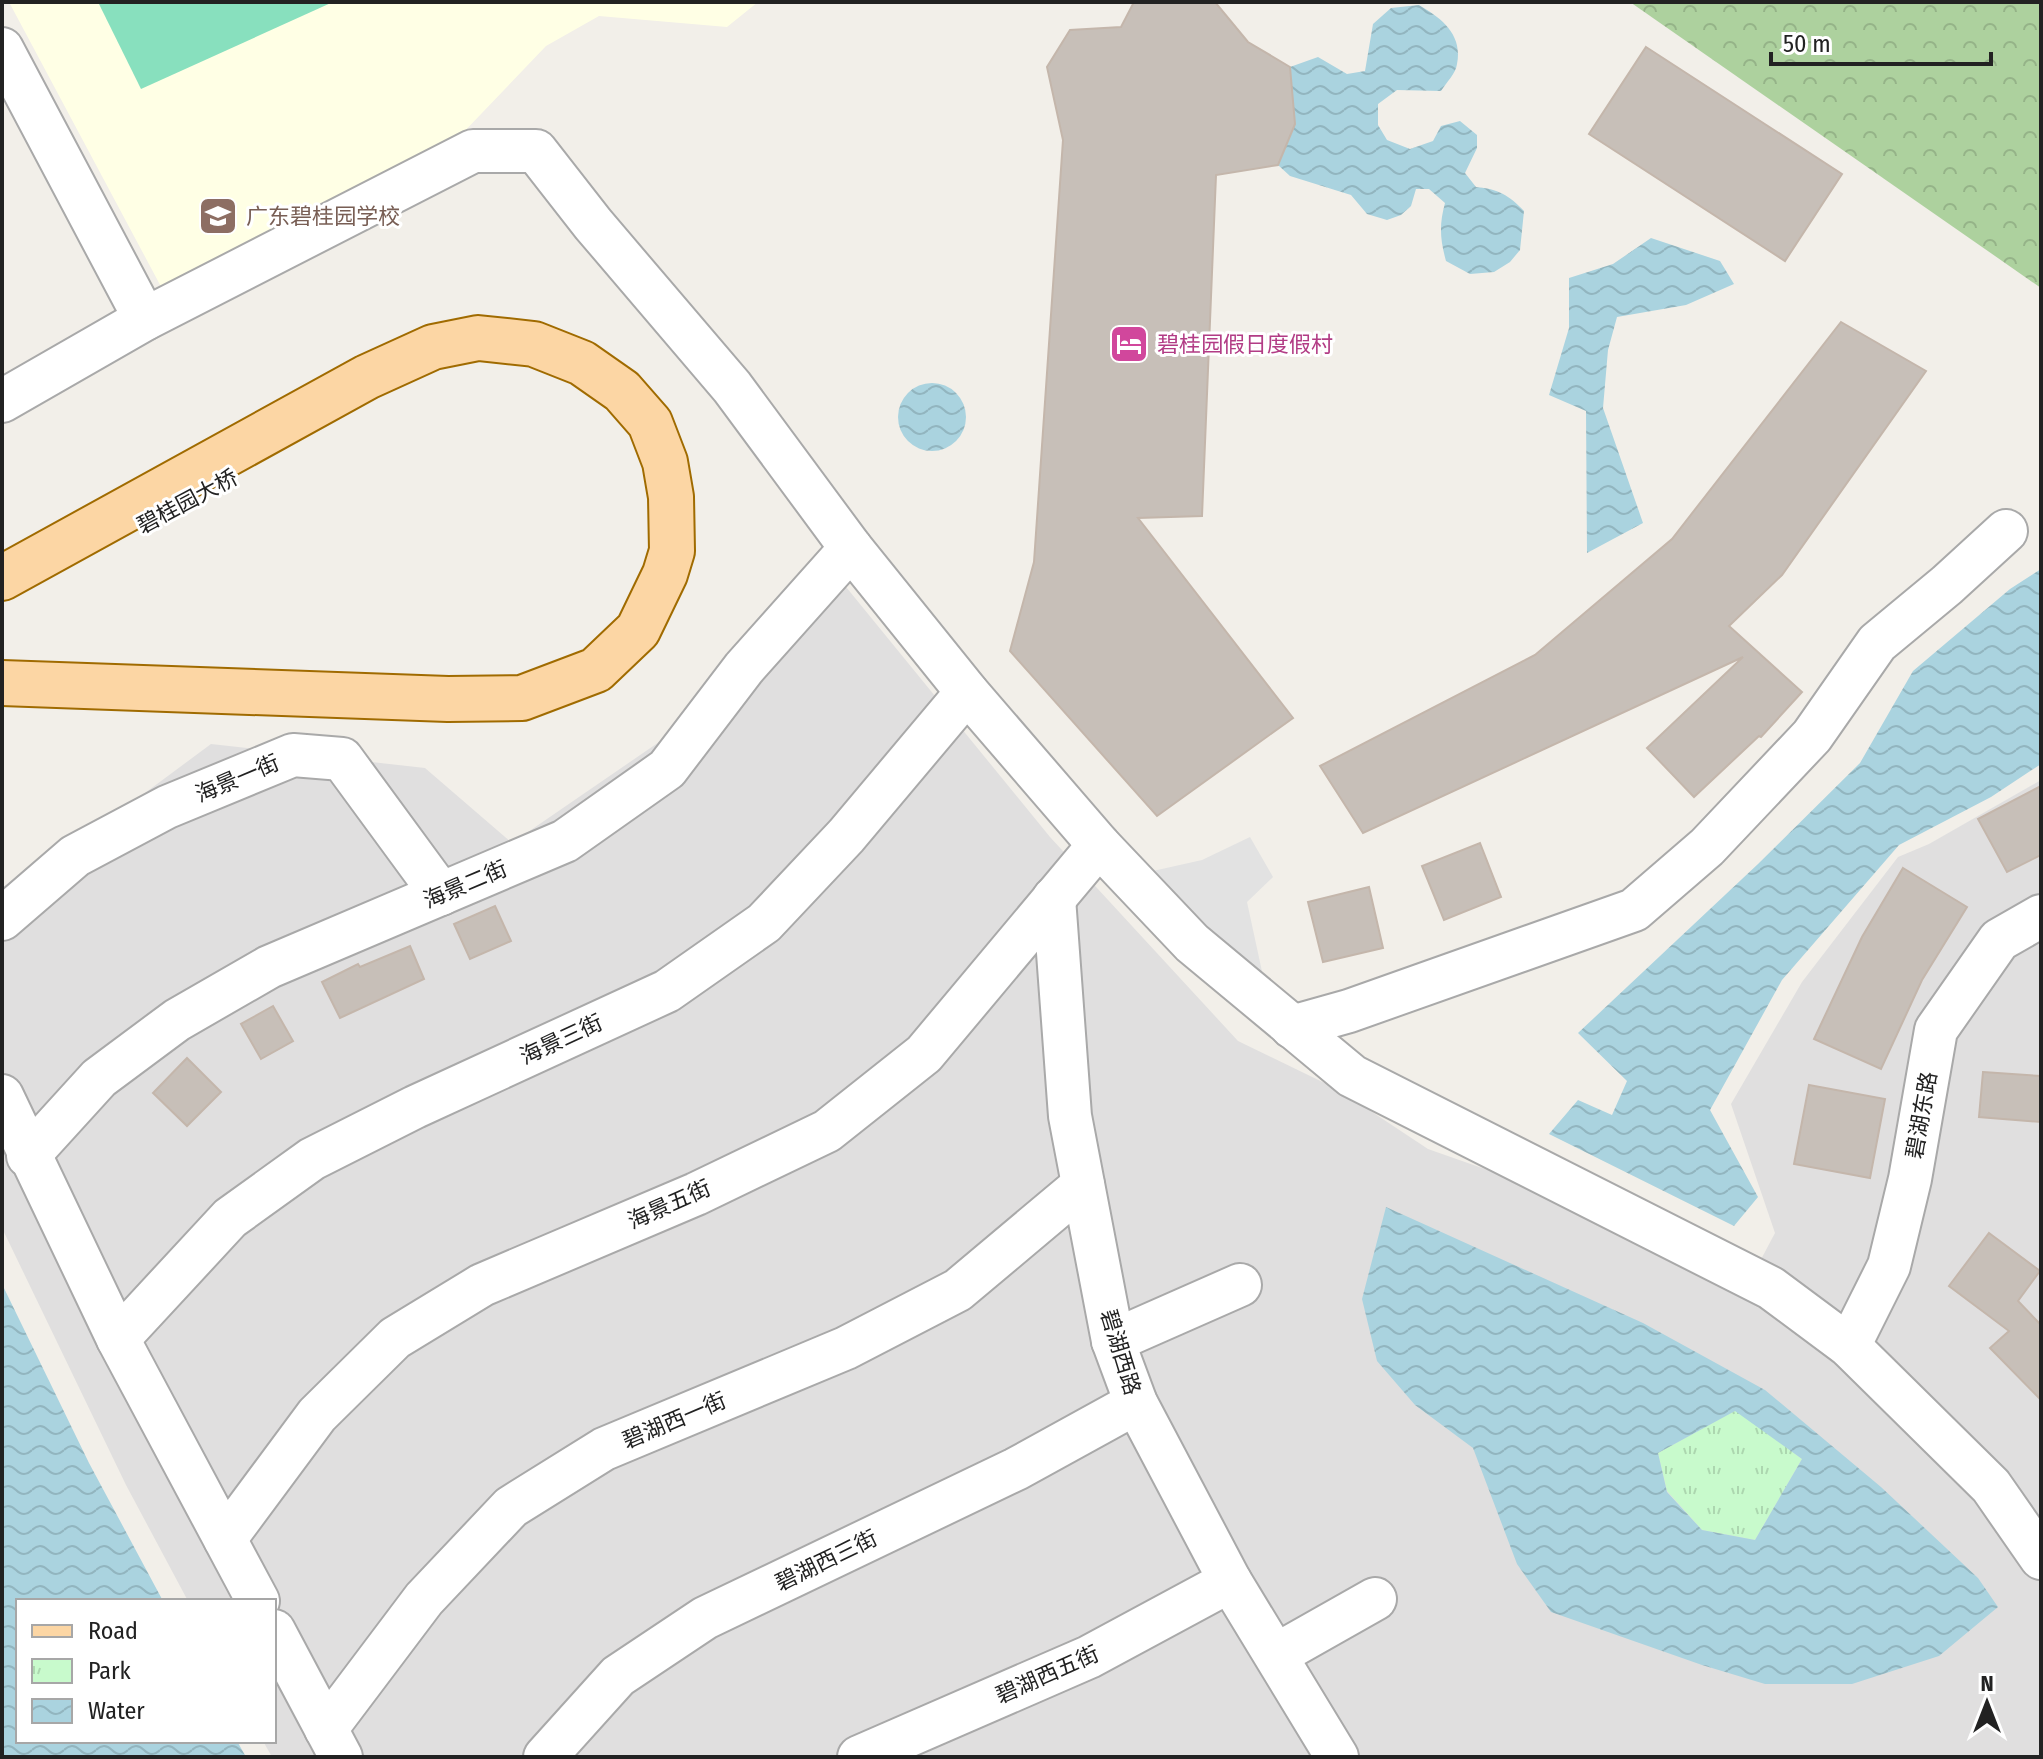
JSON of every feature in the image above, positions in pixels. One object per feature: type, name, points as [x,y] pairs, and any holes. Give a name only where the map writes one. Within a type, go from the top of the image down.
[{"type":"main road","points":[[2,683],[448,699],[522,698],[596,670],[638,630],[665,574],[672,551],[671,497],[665,462],[650,423],[622,391],[582,363],[534,344],[478,338],[433,347],[369,389]]},
{"type":"main road","points":[[2,667],[429,682],[515,679],[576,653],[619,613],[646,557],[653,534],[650,482],[631,436],[604,404],[563,376],[513,361],[467,360],[369,389]]},
{"type":"main road","name":"碧桂园大桥","points":[[2,578],[369,389]]},
{"type":"main road","name":"碧桂园大桥","points":[[2,601],[369,389]]},
{"type":"street","points":[[2,49],[145,319]]},
{"type":"street","points":[[2,401],[145,319],[473,151],[536,151],[593,224],[732,387],[851,548],[967,692],[1099,845],[1192,943],[1352,1076],[1771,1288],[1849,1346],[1991,1486],[2041,1558]]},
{"type":"street","points":[[1292,1027],[1349,1011],[1634,910],[1707,847],[1812,736],[1877,643],[2006,531]]},
{"type":"street","name":"海景二街","points":[[28,1156],[99,1078],[177,1020],[269,967],[565,841],[667,769],[744,668],[851,548]]},
{"type":"street","name":"海景三街","points":[[118,1339],[230,1218],[312,1159],[415,1107],[667,991],[764,923],[846,836],[967,692]]},
{"type":"street","name":"海景一街","points":[[2,919],[75,856],[167,807],[293,755],[342,759],[441,894]]},
{"type":"street","name":"海景五街","points":[[225,1539],[317,1415],[395,1338],[482,1285],[696,1194],[827,1131],[924,1054],[1099,845]]},
{"type":"street","name":"碧湖西路","points":[[1054,898],[1070,1116],[1113,1341],[1136,1403],[1230,1581],[1276,1655],[1327,1754]]},
{"type":"street","name":"碧湖东路","points":[[1849,1346],[1889,1266],[1910,1179],[1936,1030],[1999,940],[2041,916]]},
{"type":"street","points":[[2,1096],[118,1339],[257,1599]]},
{"type":"street","name":"碧湖西一街","points":[[334,1743],[424,1599],[511,1507],[604,1449],[846,1348],[958,1290],[1083,1185]]},
{"type":"street","points":[[1113,1341],[1240,1285]]},
{"type":"street","name":"碧湖西三街","points":[[545,1757],[618,1676],[705,1618],[1016,1469],[1136,1403]]},
{"type":"street","name":"碧湖西五街","points":[[859,1757],[1089,1657],[1230,1581]]},
{"type":"street","points":[[1276,1655],[1375,1599]]},
{"type":"street","points":[[276,1635],[334,1743]]},
{"type":"shaded area","name":"广东碧桂园学校","points":[[9,2],[758,2],[727,27],[599,16],[546,46],[459,137],[166,296]]},
{"type":"shaded area","points":[[833,571],[1050,837],[1238,1041],[1339,1090],[1428,1149],[1758,1265],[1775,1233],[1731,1104],[1802,982],[1898,857],[1929,844],[2041,780],[2041,1757],[272,1757],[264,1743],[276,1743],[276,1599],[187,1599],[126,1485],[2,1228],[2,899],[211,744],[425,768],[512,843],[662,740]]},
{"type":"shaded area","points":[[1250,837],[1273,877],[1247,902],[1266,990],[1144,873],[1202,860]]},
{"type":"green space","points":[[98,2],[333,2],[141,89]]},
{"type":"green space","points":[[1630,2],[2041,2],[2041,288]]},
{"type":"green space","points":[[1736,1410],[1802,1459],[1755,1540],[1702,1530],[1667,1491],[1658,1453]]},
{"type":"water","points":[[1419,5],[1442,21],[1453,36],[1458,53],[1456,67],[1441,91],[1397,90],[1378,104],[1378,125],[1387,140],[1410,149],[1433,141],[1441,126],[1460,121],[1477,135],[1477,148],[1465,173],[1476,187],[1503,194],[1524,211],[1520,250],[1510,262],[1494,272],[1470,274],[1446,261],[1441,232],[1445,203],[1429,189],[1416,189],[1411,206],[1401,215],[1387,220],[1367,214],[1351,195],[1290,176],[1278,165],[1295,124],[1290,67],[1318,57],[1347,74],[1365,71],[1373,24],[1391,8]]},
{"type":"water","points":[[1651,238],[1720,261],[1734,284],[1686,305],[1617,317],[1608,350],[1603,408],[1643,523],[1587,553],[1586,411],[1549,395],[1569,328],[1569,278],[1613,264]]},
{"type":"water","points":[[925,383],[939,383],[951,388],[961,398],[966,417],[961,436],[951,446],[939,451],[925,451],[913,446],[903,436],[898,424],[898,410],[903,398],[913,388]]},
{"type":"water","points":[[2041,569],[2041,764],[1991,797],[1899,845],[1782,980],[1710,1110],[1758,1197],[1734,1226],[1549,1134],[1578,1100],[1612,1115],[1627,1081],[1578,1033],[1758,864],[1860,763],[1913,671],[2010,589]]},
{"type":"water","points":[[1386,1207],[1643,1323],[1765,1390],[1881,1487],[1978,1578],[1998,1607],[1939,1656],[1852,1684],[1765,1684],[1551,1612],[1517,1564],[1473,1448],[1415,1405],[1377,1361],[1362,1299]],"holes":[[[1735,1411],[1802,1459],[1755,1540],[1702,1530],[1667,1492],[1658,1453]]]},
{"type":"water","points":[[2,1284],[89,1463],[162,1599],[16,1599],[16,1743],[238,1743],[246,1757],[2,1757]]},
{"type":"building","name":"碧桂园假日度假村","points":[[1134,2],[1215,2],[1248,42],[1290,67],[1295,124],[1278,165],[1216,175],[1202,516],[1138,518],[1293,718],[1157,816],[1010,651],[1034,562],[1063,140],[1047,67],[1070,30],[1121,27]]},
{"type":"building","points":[[1646,47],[1842,174],[1785,261],[1589,134]]},
{"type":"building","points":[[1841,322],[1926,371],[1782,575],[1729,626],[1802,692],[1761,737],[1694,797],[1647,748],[1743,657],[1363,833],[1320,766],[1535,655],[1672,539]]},
{"type":"building","points":[[2041,786],[2041,855],[2007,872],[1978,819]]},
{"type":"building","points":[[1480,843],[1501,897],[1444,920],[1422,866]]},
{"type":"building","points":[[1903,868],[1967,907],[1922,980],[1881,1069],[1814,1039],[1862,937]]},
{"type":"building","points":[[1369,887],[1383,948],[1323,962],[1308,902]]},
{"type":"building","points":[[495,906],[511,941],[470,959],[454,924]]},
{"type":"building","points":[[410,946],[424,979],[340,1018],[322,982],[358,964],[360,967]]},
{"type":"building","points":[[273,1006],[293,1041],[261,1059],[241,1024]]},
{"type":"building","points":[[187,1058],[221,1092],[187,1126],[153,1093]]},
{"type":"building","points":[[1983,1072],[2041,1076],[2041,1122],[1979,1117]]},
{"type":"building","points":[[1809,1085],[1885,1099],[1870,1178],[1794,1164]]},
{"type":"building","points":[[1989,1233],[2040,1271],[2018,1301],[2041,1325],[2041,1400],[1990,1348],[2009,1331],[1949,1286]]},
{"type":"place","name":"广东碧桂园学校","points":[[218,216]]},
{"type":"place","name":"碧桂园假日度假村","points":[[1129,344]]}]
